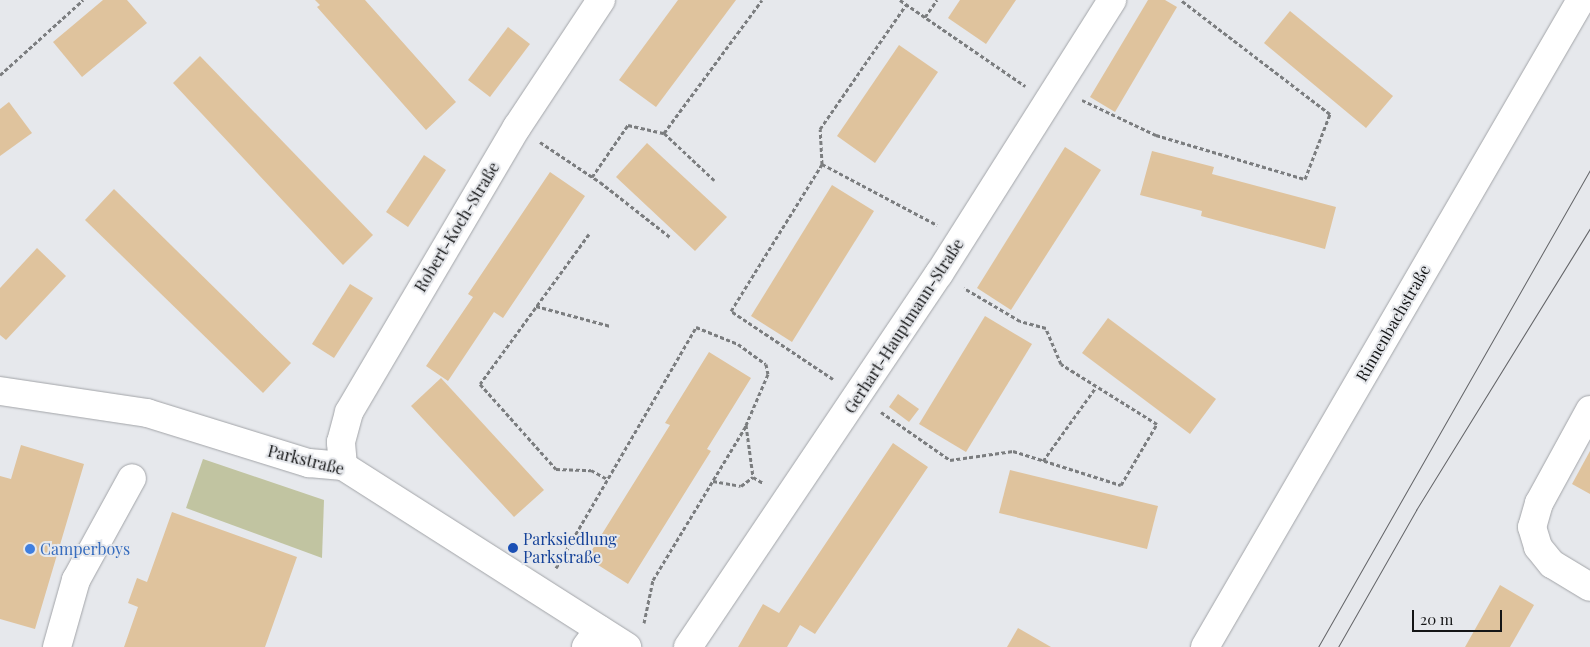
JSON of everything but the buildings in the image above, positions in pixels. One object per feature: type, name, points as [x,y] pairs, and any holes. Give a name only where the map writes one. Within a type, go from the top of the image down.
[{"type":"street","name":"Robert-Koch-Straße","points":[[342,466],[341,442],[349,412],[517,127],[601,0]]},
{"type":"street","name":"Gerhart-Hauptmann-Straße","points":[[688,647],[939,274],[1112,0]]},
{"type":"street","name":"Rinnenbachstraße","points":[[1205,647],[1581,0]]},
{"type":"street","name":"Parkstraße","points":[[0,391],[148,413],[309,463],[342,466],[542,592],[592,638],[635,638]]},
{"type":"street","points":[[1590,410],[1536,510],[1534,536],[1552,564],[1590,587]]},
{"type":"street","points":[[57,647],[76,580],[132,478]]},
{"type":"path","points":[[0,75],[83,0]]},
{"type":"path","points":[[664,133],[762,0]]},
{"type":"path","points":[[900,0],[1054,94],[1156,135],[1305,179],[1330,114],[1181,0]]},
{"type":"path","points":[[926,17],[937,0]]},
{"type":"path","points":[[906,5],[820,129],[822,164],[731,311],[950,460],[1014,451],[1121,485],[1157,424],[1061,364],[1046,328],[1020,320],[939,274]]},
{"type":"path","points":[[592,177],[628,125],[664,133],[714,180]]},
{"type":"path","points":[[517,127],[592,177],[670,237]]},
{"type":"path","points":[[822,164],[961,239]]},
{"type":"path","points":[[589,234],[480,384],[556,469],[591,470],[607,479]]},
{"type":"path","points":[[536,306],[610,326]]},
{"type":"path","points":[[542,592],[696,327],[738,344],[766,364],[768,374],[746,425],[653,580],[635,638]]},
{"type":"path","points":[[1042,461],[1096,387]]},
{"type":"path","points":[[746,425],[753,477]]},
{"type":"path","points":[[753,477],[789,499]]},
{"type":"path","points":[[713,481],[740,486],[753,477]]},
{"type":"green space","points":[[203,459],[324,500],[322,558],[186,508]]},
{"type":"tram line","points":[[1318,647],[1590,170]]},
{"type":"tram line","points":[[1338,647],[1416,510],[1590,228]]},
{"type":"place","name":"Parksiedlung Parkstraße","points":[[513,548]]},
{"type":"place","name":"Camperboys","points":[[30,549]]}]
